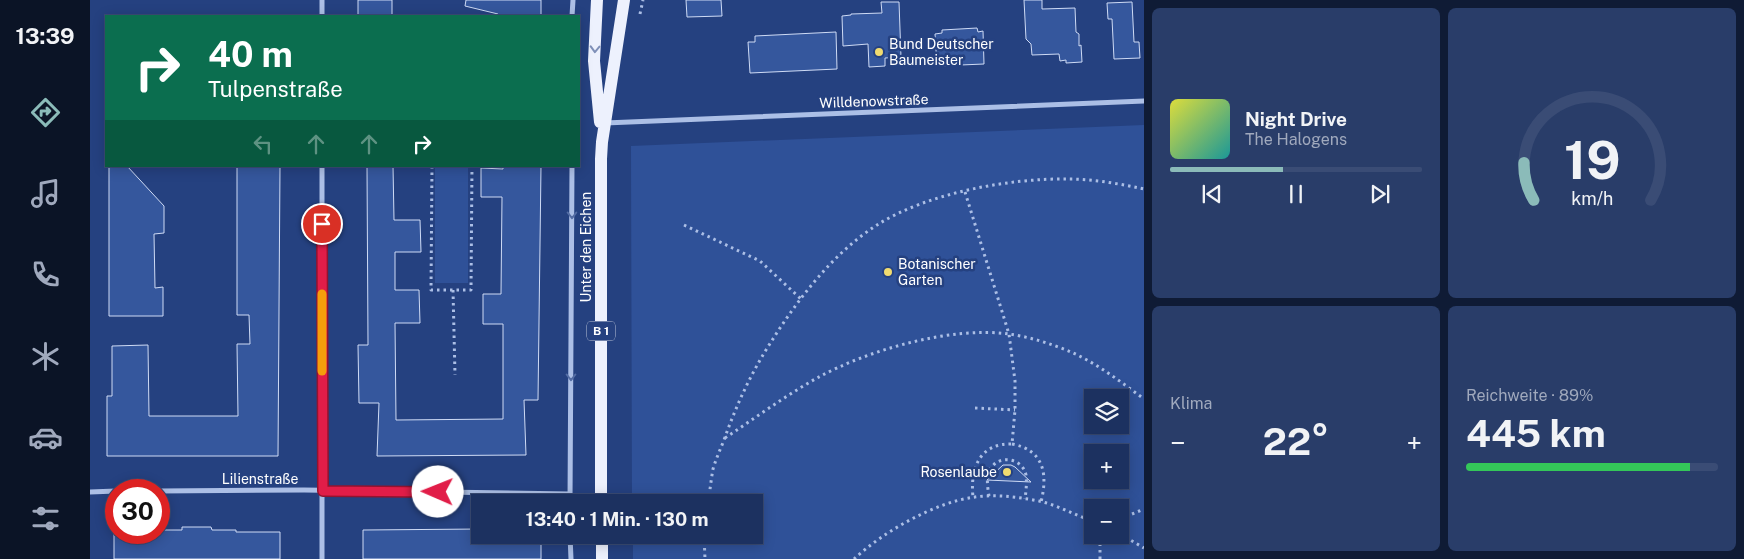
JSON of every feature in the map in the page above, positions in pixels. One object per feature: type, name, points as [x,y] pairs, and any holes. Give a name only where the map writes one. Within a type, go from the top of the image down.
[{"type":"main road","name":"Unter den Eichen","points":[[597,0],[594,62],[602,142],[602,494]]},
{"type":"main road","name":"Unter den Eichen","points":[[602,142],[624,0]]},
{"type":"main road","points":[[602,544],[602,559]]},
{"type":"street","points":[[322,0],[322,15]]},
{"type":"street","points":[[572,15],[573,0]]},
{"type":"street","name":"Willdenowstraße","points":[[605,123],[1144,102]]},
{"type":"street","points":[[322,167],[322,559]]},
{"type":"street","name":"Unter den Eichen","points":[[570,494],[572,167]]},
{"type":"street","points":[[90,492],[105,491]]},
{"type":"street","name":"Lilienstraße","points":[[170,491],[570,494]]},
{"type":"street","points":[[570,544],[571,559]]},
{"type":"path","points":[[432,167],[431,290],[471,290],[472,167]]},
{"type":"path","points":[[709,494],[713,469],[747,383],[780,327],[837,257],[875,226],[895,214],[917,205],[999,184],[1046,179],[1071,179],[1144,189]]},
{"type":"path","points":[[964,192],[1009,334],[1015,381],[1012,444]]},
{"type":"path","points":[[684,226],[760,261],[801,299]]},
{"type":"path","points":[[453,290],[455,375]]},
{"type":"path","points":[[724,439],[817,378],[859,359],[901,344],[969,333],[1009,334],[1051,344],[1085,358],[1144,399]]},
{"type":"path","points":[[975,408],[1015,410]]},
{"type":"path","points":[[973,497],[972,476],[980,458],[984,453],[997,446],[1012,444],[1027,448],[1034,454],[1042,466],[1045,480],[1041,502]]},
{"type":"path","points":[[989,496],[988,478],[991,468],[1000,460],[1009,459],[1017,463],[1024,470],[1026,482],[1025,499]]},
{"type":"path","points":[[854,559],[868,546],[912,518],[945,505],[973,497],[989,496],[1041,502],[1084,519]]},
{"type":"path","points":[[1129,515],[1144,509]]},
{"type":"path","points":[[1129,539],[1144,548]]},
{"type":"path","points":[[704,544],[705,559]]},
{"type":"path","points":[[1100,544],[1100,559]]},
{"type":"shaded area","name":"Botanischer Garten","points":[[1144,125],[1144,559],[633,559],[633,544],[763,544],[763,494],[632,494],[631,146]]},
{"type":"shaded area","points":[[435,167],[468,167],[468,283],[435,283]]},
{"type":"building","points":[[358,0],[392,0],[392,15],[358,15]]},
{"type":"building","points":[[466,0],[541,0],[541,15],[498,15],[465,6]]},
{"type":"building","points":[[686,0],[721,0],[722,16],[687,17]]},
{"type":"building","points":[[1024,0],[1042,0],[1042,9],[1075,8],[1076,32],[1079,34],[1082,62],[1066,63],[1066,60],[1060,61],[1059,54],[1032,55],[1031,44],[1026,39]]},
{"type":"building","points":[[881,2],[899,2],[901,57],[885,58],[885,66],[869,67],[868,44],[843,46],[842,16],[882,13]]},
{"type":"building","points":[[1132,2],[1134,42],[1139,42],[1140,58],[1114,59],[1112,19],[1108,19],[1107,3]]},
{"type":"building","points":[[977,28],[978,32],[983,31],[984,64],[937,66],[935,34],[942,33],[942,30]]},
{"type":"building","points":[[836,32],[837,69],[750,73],[748,42],[755,42],[755,36]]},
{"type":"building","points":[[109,167],[128,167],[164,206],[164,233],[154,234],[155,288],[163,287],[163,316],[109,316]]},
{"type":"building","points":[[237,167],[280,167],[278,456],[107,456],[107,396],[112,396],[112,346],[148,345],[149,416],[238,416],[237,344],[250,344],[249,315],[237,315]]},
{"type":"building","points":[[367,167],[393,167],[394,220],[420,220],[421,252],[395,252],[395,290],[419,290],[420,323],[395,323],[396,420],[503,419],[503,324],[483,324],[483,294],[501,294],[502,197],[481,197],[481,168],[541,167],[538,400],[524,400],[526,455],[377,456],[379,403],[359,403],[358,345],[368,345]]},
{"type":"building","name":"Rosenlaube","points":[[1003,465],[1015,467],[1031,482],[987,480]]},
{"type":"building","points":[[182,527],[211,527],[212,530],[236,530],[236,532],[280,532],[280,559],[114,559],[114,544],[170,544],[170,530],[182,530]]},
{"type":"building","points":[[471,529],[471,544],[541,544],[541,559],[363,559],[363,530]]},
{"type":"slow traffic","points":[[322,294],[322,371]]},
{"type":"place","name":"Bund Deutscher Baumeister","points":[[879,52]]},
{"type":"place","name":"Botanischer Garten","points":[[888,272]]},
{"type":"place","name":"Rosenlaube","points":[[1007,472]]},
{"type":"route","points":[[322,224],[323,491],[438,492]]}]
